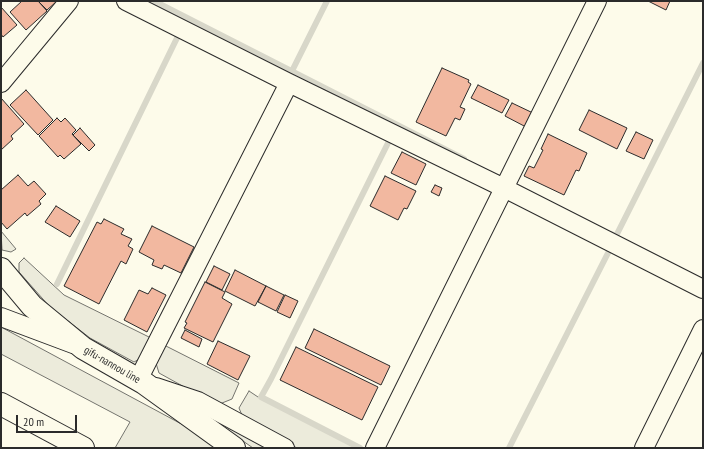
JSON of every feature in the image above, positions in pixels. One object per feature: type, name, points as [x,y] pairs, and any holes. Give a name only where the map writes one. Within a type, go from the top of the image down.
[{"type":"main road","name":"gifu-nannou line","points":[[1,269],[32,306],[83,348],[141,382],[234,448]]},
{"type":"main road","points":[[1,404],[83,448]]},
{"type":"street","points":[[1,83],[69,1]]},
{"type":"street","points":[[126,1],[289,83],[504,188],[703,289]]},
{"type":"street","points":[[375,448],[597,1]]},
{"type":"street","points":[[285,448],[198,401],[141,382],[289,83]]},
{"type":"street","points":[[1,317],[83,348]]},
{"type":"street","points":[[644,448],[703,328]]},
{"type":"shaded area","points":[[1,231],[16,249],[11,252],[2,250]]},
{"type":"shaded area","points":[[24,258],[64,295],[153,339],[145,356],[134,362],[90,338],[50,307],[19,272],[19,263]]},
{"type":"shaded area","points":[[1,327],[187,427],[216,448],[115,448],[130,422],[1,354]]},
{"type":"shaded area","points":[[162,344],[239,383],[232,399],[217,405],[159,373],[155,360]]},
{"type":"shaded area","points":[[249,391],[356,448],[297,448],[244,420],[239,408]]},
{"type":"shaded area","points":[[216,416],[274,448],[253,448],[213,420]]},
{"type":"building","points":[[22,1],[38,1],[47,11],[26,30],[10,12]]},
{"type":"building","points":[[38,1],[55,1],[56,2],[47,10]]},
{"type":"building","points":[[648,1],[670,1],[666,10]]},
{"type":"building","points":[[1,7],[17,25],[3,37],[1,34]]},
{"type":"building","points":[[442,68],[469,80],[468,82],[471,84],[460,107],[465,109],[460,120],[455,118],[446,136],[416,122]]},
{"type":"building","points":[[478,85],[509,100],[502,113],[471,98]]},
{"type":"building","points":[[26,90],[53,120],[38,135],[10,105]]},
{"type":"building","points":[[1,98],[24,124],[11,136],[13,139],[1,150]]},
{"type":"building","points":[[512,103],[533,113],[526,127],[505,116]]},
{"type":"building","points":[[589,110],[627,128],[617,149],[579,130]]},
{"type":"building","points":[[57,118],[61,122],[65,118],[76,130],[72,134],[81,144],[64,159],[60,155],[58,157],[39,136]]},
{"type":"building","points":[[80,128],[95,145],[89,151],[73,135]]},
{"type":"building","points":[[636,132],[653,140],[644,159],[626,151]]},
{"type":"building","points":[[548,134],[587,153],[579,171],[576,170],[564,195],[524,176],[529,166],[534,168],[543,150],[541,149]]},
{"type":"building","points":[[402,152],[426,164],[416,185],[391,173]]},
{"type":"building","points":[[18,175],[28,186],[34,181],[46,194],[39,201],[41,204],[27,216],[25,213],[7,229],[1,222],[1,190]]},
{"type":"building","points":[[385,176],[416,191],[407,209],[404,208],[398,220],[370,206]]},
{"type":"building","points":[[435,185],[442,188],[439,196],[431,192]]},
{"type":"building","points":[[56,206],[80,221],[70,237],[45,222]]},
{"type":"building","points":[[104,219],[124,229],[121,234],[132,239],[128,246],[133,249],[126,264],[121,261],[99,304],[64,286],[97,222],[101,224]]},
{"type":"building","points":[[152,226],[194,247],[181,273],[164,265],[162,269],[152,265],[154,260],[139,252]]},
{"type":"building","points":[[214,266],[230,274],[222,290],[206,282]]},
{"type":"building","points":[[235,270],[266,286],[255,306],[225,291]]},
{"type":"building","points":[[205,282],[225,292],[222,298],[232,304],[213,342],[184,328],[187,323],[185,322]]},
{"type":"building","points":[[266,286],[284,295],[276,311],[258,302]]},
{"type":"building","points":[[152,288],[166,295],[147,332],[124,320],[139,290],[148,294]]},
{"type":"building","points":[[285,295],[298,301],[290,318],[277,312]]},
{"type":"building","points":[[314,329],[390,366],[381,385],[305,348]]},
{"type":"building","points":[[185,330],[202,339],[199,347],[181,338]]},
{"type":"building","points":[[218,341],[250,356],[238,380],[207,364]]},
{"type":"building","points":[[296,347],[378,387],[362,420],[280,380]]},
{"type":"waterway","points":[[154,1],[464,159]]},
{"type":"waterway","points":[[292,71],[327,1]]},
{"type":"waterway","points":[[57,284],[177,38]]},
{"type":"waterway","points":[[611,234],[616,236],[703,63]]},
{"type":"waterway","points":[[360,448],[261,397],[388,143]]},
{"type":"waterway","points":[[509,448],[608,253]]}]
